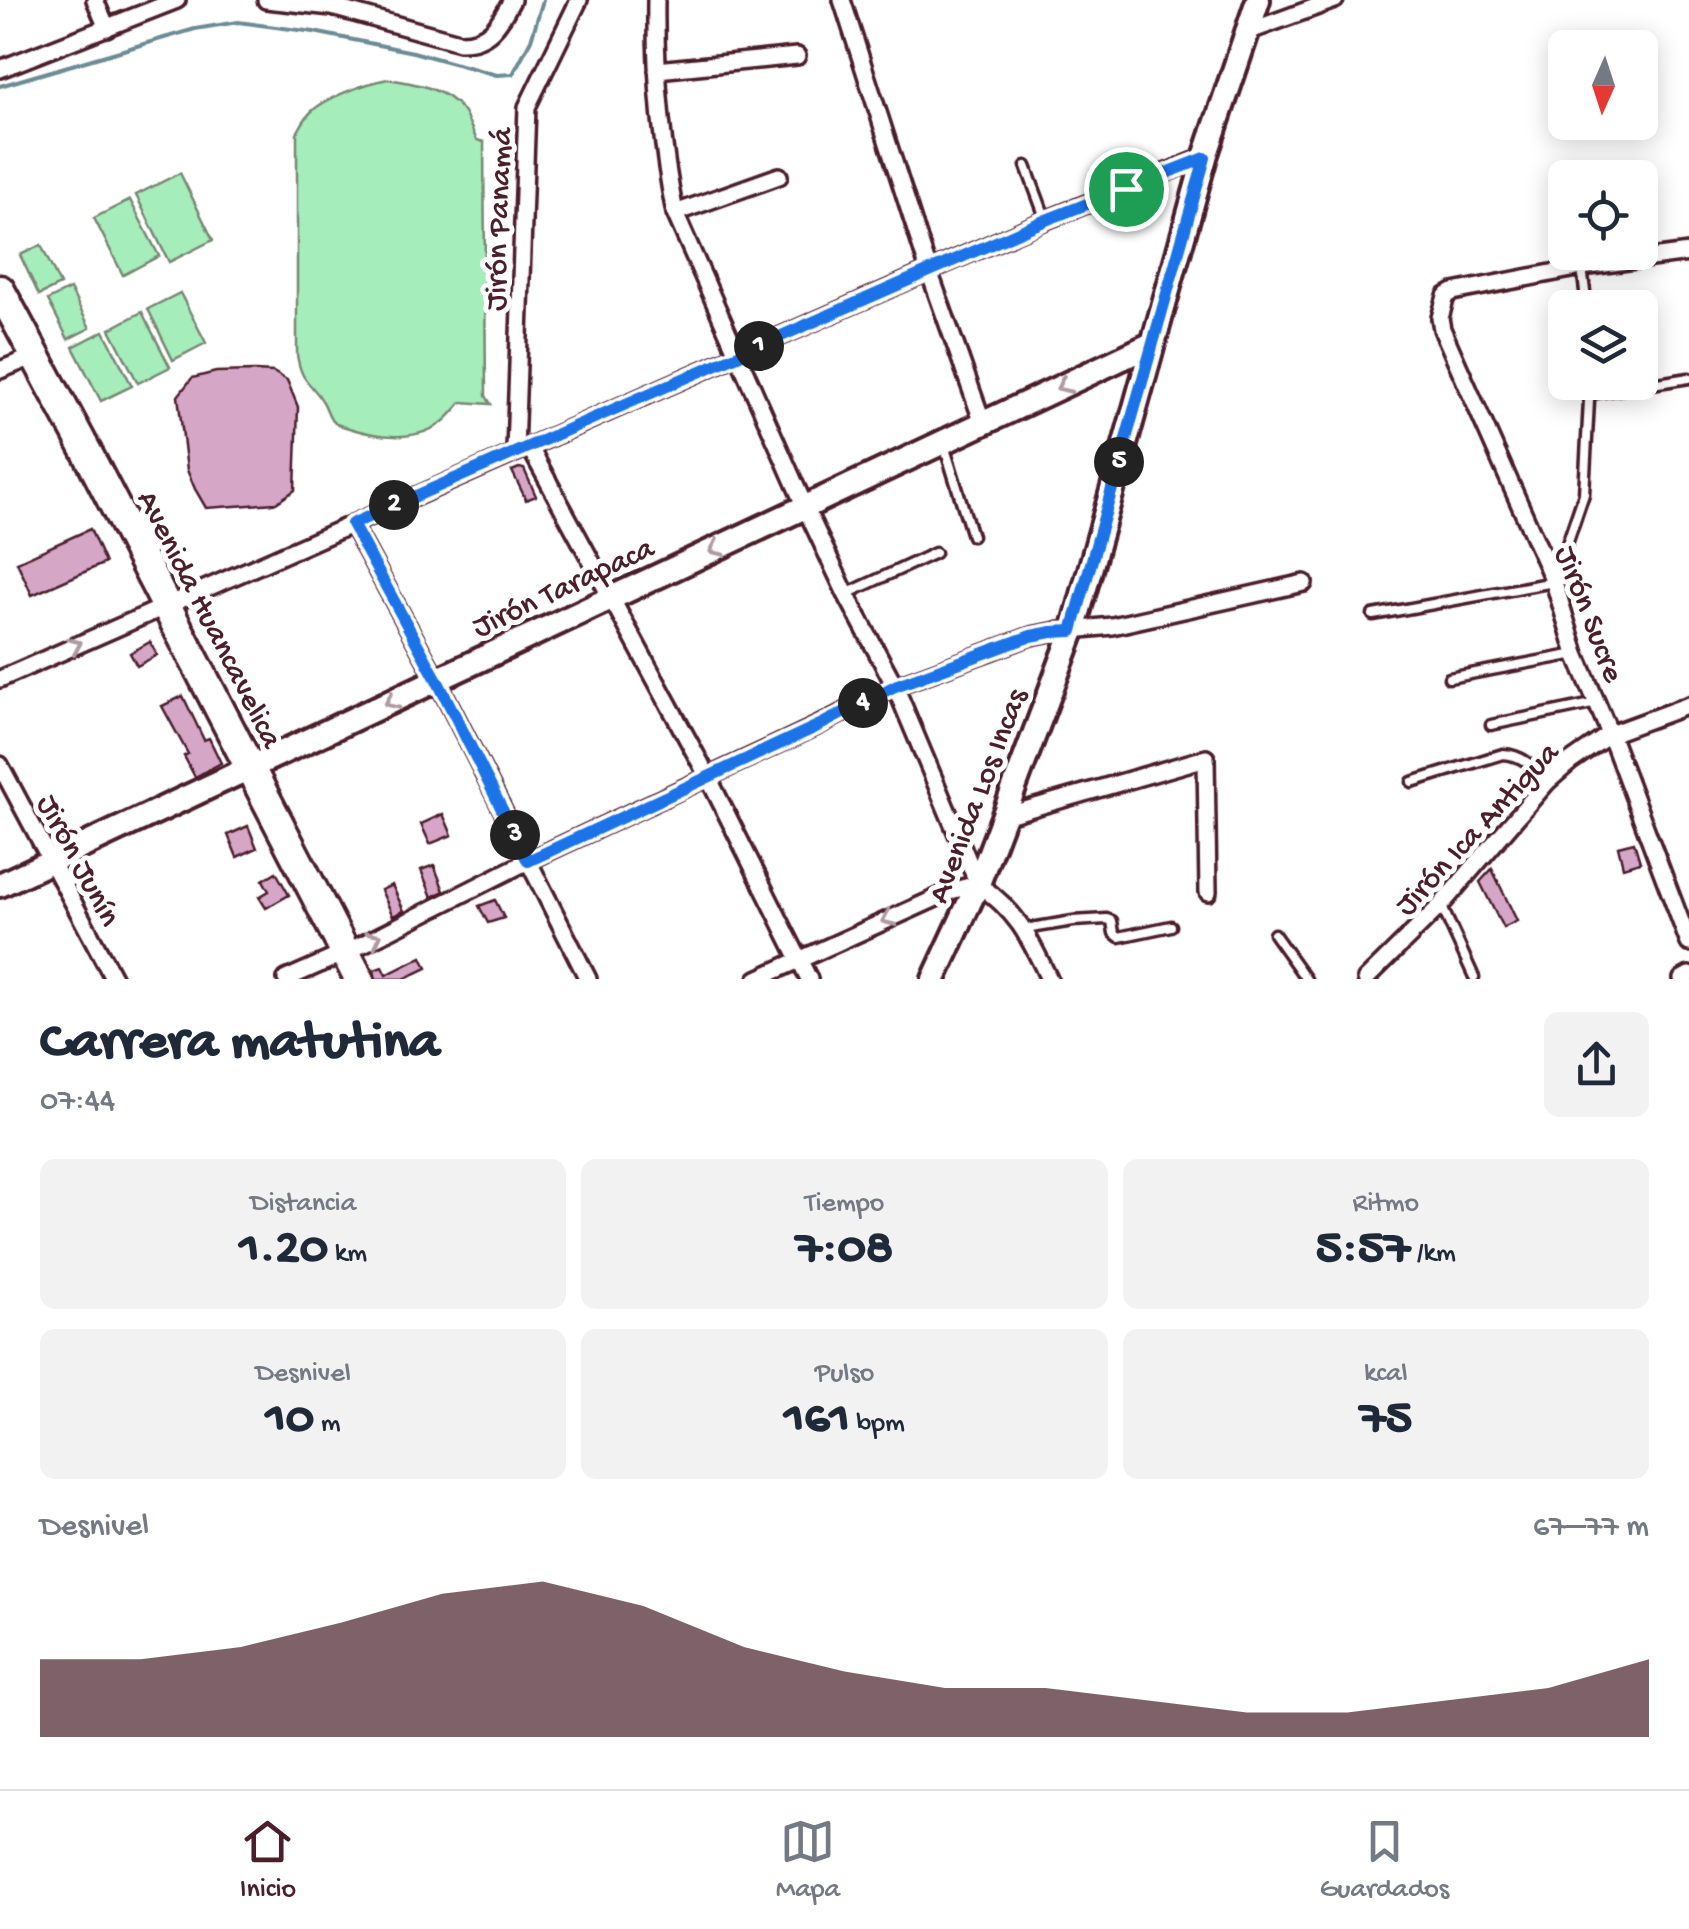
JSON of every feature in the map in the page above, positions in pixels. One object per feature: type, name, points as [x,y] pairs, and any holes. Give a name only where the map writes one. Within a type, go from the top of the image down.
[{"type":"highway","name":"Avenida Huancavelica","points":[[0,290],[18,362]]},
{"type":"highway","name":"Avenida Huancavelica","points":[[0,322],[18,362],[80,457],[339,963],[359,979]]},
{"type":"street","points":[[95,0],[107,28]]},
{"type":"street","points":[[266,0],[332,7],[459,42],[472,42],[492,33],[512,0]]},
{"type":"street","name":"Jirón Panamá","points":[[522,448],[527,107],[579,0]]},
{"type":"street","points":[[656,0],[657,70],[674,213],[804,508],[895,686],[978,884],[1000,900],[1025,930],[1049,979]]},
{"type":"street","points":[[842,0],[983,424]]},
{"type":"street","name":"Avenida Los Incas","points":[[934,979],[978,884],[1072,631],[1205,158],[1258,0]]},
{"type":"street","points":[[1247,32],[1335,0]]},
{"type":"street","points":[[0,70],[171,1]]},
{"type":"street","points":[[657,70],[797,56]]},
{"type":"street","points":[[0,679],[1046,220],[1205,158]]},
{"type":"street","points":[[674,213],[778,176]]},
{"type":"street","points":[[1658,257],[1689,253]]},
{"type":"street","name":"Jirón Sucre","points":[[1567,270],[1453,292],[1441,306],[1442,330],[1554,582],[1576,654],[1689,943]]},
{"type":"street","name":"Jirón Tarapaca","points":[[0,885],[1152,344]]},
{"type":"street","points":[[522,448],[612,598],[810,979]]},
{"type":"street","points":[[352,524],[437,680],[588,979]]},
{"type":"street","points":[[286,979],[339,963],[528,861],[895,686],[1031,636],[1112,626],[1304,584]]},
{"type":"street","name":"Jirón Ica Antigua","points":[[1366,979],[1441,905],[1547,782],[1570,762],[1610,734],[1689,705]]},
{"type":"street","points":[[1004,816],[1206,758],[1208,892]]},
{"type":"street","name":"Jirón Junín","points":[[0,765],[114,979]]},
{"type":"street","points":[[757,979],[954,890],[978,884]]},
{"type":"street","points":[[1682,979],[1689,976]]},
{"type":"lane","points":[[1026,166],[1046,220]]},
{"type":"lane","points":[[1658,383],[1689,378]]},
{"type":"lane","points":[[1374,615],[1554,582],[1584,494],[1590,400]]},
{"type":"lane","points":[[944,442],[972,536]]},
{"type":"lane","points":[[846,594],[935,553]]},
{"type":"lane","points":[[1449,678],[1576,654]]},
{"type":"lane","points":[[1492,725],[1596,703]]},
{"type":"lane","points":[[1412,782],[1503,754],[1525,760],[1547,782]]},
{"type":"lane","points":[[1441,905],[1474,977]]},
{"type":"lane","points":[[1025,930],[1107,918],[1119,937],[1172,926]]},
{"type":"lane","points":[[1274,934],[1306,979]]},
{"type":"green space","points":[[388,79],[447,96],[462,110],[477,140],[484,142],[486,396],[491,404],[462,402],[430,430],[407,436],[371,434],[336,423],[304,378],[297,355],[297,133],[309,114],[326,101]]},
{"type":"green space","points":[[180,173],[213,240],[169,262],[136,195]]},
{"type":"green space","points":[[130,200],[159,256],[123,275],[94,218]]},
{"type":"green space","points":[[41,245],[60,285],[39,295],[20,255]]},
{"type":"green space","points":[[70,289],[90,328],[68,339],[48,300]]},
{"type":"green space","points":[[180,293],[206,343],[173,360],[148,309]]},
{"type":"green space","points":[[142,312],[170,367],[138,383],[110,329]]},
{"type":"green space","points":[[104,331],[132,386],[101,401],[73,347]]},
{"type":"building","points":[[216,372],[273,372],[287,380],[298,407],[295,490],[276,503],[206,508],[187,470],[178,396],[192,378]]},
{"type":"building","points":[[524,469],[536,496],[526,500],[512,471]]},
{"type":"building","points":[[90,529],[105,563],[32,595],[17,562]]},
{"type":"building","points":[[150,642],[157,655],[137,666],[130,653]]},
{"type":"building","points":[[183,696],[204,740],[209,738],[221,763],[195,777],[184,756],[188,754],[162,706]]},
{"type":"building","points":[[443,814],[452,835],[430,844],[421,824]]},
{"type":"building","points":[[248,826],[257,848],[237,857],[228,835]]},
{"type":"building","points":[[1634,842],[1640,862],[1623,867],[1618,846]]},
{"type":"building","points":[[434,865],[444,891],[432,897],[421,870]]},
{"type":"building","points":[[1492,869],[1517,921],[1503,928],[1480,882]]},
{"type":"building","points":[[276,872],[289,895],[266,908],[259,897],[269,891],[263,880]]},
{"type":"building","points":[[392,885],[404,911],[393,916],[381,890]]},
{"type":"building","points":[[495,900],[504,918],[488,923],[479,906]]},
{"type":"building","points":[[422,957],[427,968],[404,979],[376,979],[374,970],[382,967],[386,975]]},
{"type":"waterway","points":[[0,86],[195,29],[238,22],[314,32],[413,52],[497,75],[513,74],[531,40],[543,0]]},
{"type":"route","points":[[1205,158],[1072,631],[1031,636],[895,686],[528,861],[437,680],[352,524],[1046,220],[1126,189],[1205,158]]}]
